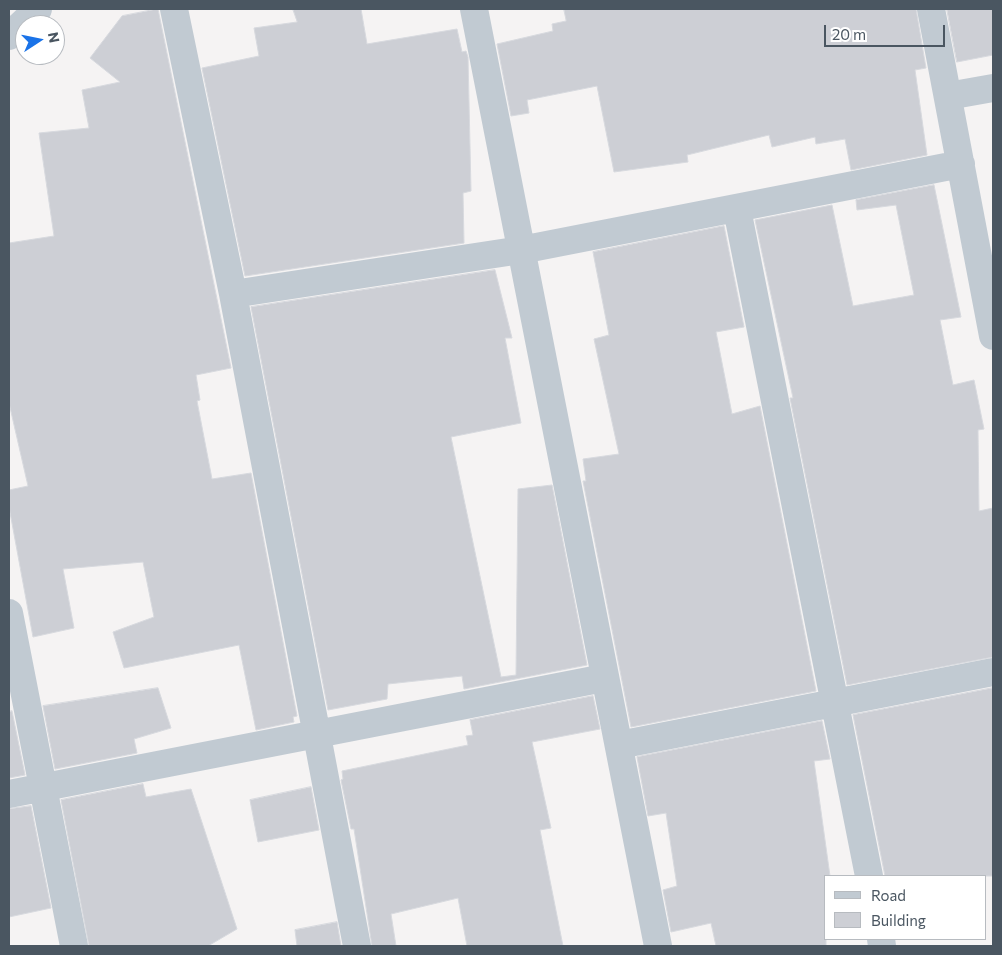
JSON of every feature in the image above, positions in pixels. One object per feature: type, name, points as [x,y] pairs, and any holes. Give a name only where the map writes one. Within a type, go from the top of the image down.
[{"type":"street","points":[[9,36],[38,9]]},
{"type":"street","points":[[174,9],[233,294],[315,734],[357,946]]},
{"type":"street","points":[[474,9],[658,946]]},
{"type":"street","points":[[931,9],[993,336]]},
{"type":"street","points":[[948,96],[993,88]]},
{"type":"street","points":[[233,294],[521,250],[961,164]]},
{"type":"street","points":[[737,209],[869,875]]},
{"type":"street","points":[[9,613],[74,946]]},
{"type":"street","points":[[620,745],[993,672]]},
{"type":"street","points":[[9,794],[604,678]]},
{"type":"building","points":[[158,9],[231,368],[196,375],[200,400],[197,401],[212,479],[251,473],[297,716],[293,717],[294,722],[256,730],[239,645],[124,668],[113,632],[154,617],[143,562],[63,569],[74,628],[33,637],[9,507],[9,490],[28,486],[9,403],[9,243],[54,236],[39,133],[89,128],[82,90],[120,82],[90,58],[122,16]]},
{"type":"building","points":[[293,9],[361,9],[367,44],[457,29],[462,52],[466,51],[468,57],[471,191],[463,193],[464,243],[245,276],[202,68],[259,56],[254,28],[297,22]]},
{"type":"building","points":[[564,9],[916,9],[926,68],[915,70],[927,155],[851,170],[845,139],[816,144],[815,137],[772,147],[769,135],[687,155],[688,162],[614,172],[597,86],[527,100],[529,113],[511,116],[497,44],[553,31],[552,24],[566,21]]},
{"type":"building","points":[[947,9],[993,9],[993,55],[957,62]]},
{"type":"building","points":[[934,185],[961,317],[940,320],[953,385],[974,380],[984,429],[978,430],[979,511],[993,508],[993,657],[847,685],[790,398],[793,398],[755,220],[832,205],[853,306],[914,295],[896,205],[857,210],[856,200]]},
{"type":"building","points":[[724,226],[744,327],[716,332],[732,414],[760,406],[816,691],[631,727],[583,481],[586,481],[583,459],[619,454],[594,339],[609,335],[593,252]]},
{"type":"building","points":[[495,270],[512,338],[505,338],[521,423],[451,437],[501,677],[516,675],[518,489],[552,485],[587,665],[464,689],[462,676],[388,684],[387,699],[328,710],[251,307]]},
{"type":"building","points":[[158,688],[171,728],[134,739],[137,753],[55,769],[43,706]]},
{"type":"building","points":[[993,688],[993,876],[885,875],[853,715]]},
{"type":"building","points":[[593,696],[600,729],[532,742],[551,828],[540,830],[563,946],[467,946],[458,898],[391,914],[396,946],[372,946],[354,829],[351,829],[341,780],[343,779],[342,771],[468,745],[466,736],[473,735],[470,720]]},
{"type":"building","points":[[12,711],[25,775],[9,778],[9,712]]},
{"type":"building","points":[[822,721],[830,759],[814,761],[830,875],[824,875],[824,940],[826,940],[826,946],[716,946],[711,923],[671,932],[663,890],[677,886],[666,813],[648,816],[637,757]]},
{"type":"building","points":[[143,784],[146,797],[191,789],[237,929],[208,946],[89,946],[61,800]]},
{"type":"building","points":[[311,787],[319,830],[258,842],[250,800]]},
{"type":"building","points":[[31,806],[51,908],[9,917],[9,809]]},
{"type":"building","points":[[337,922],[341,946],[297,946],[295,930]]}]
